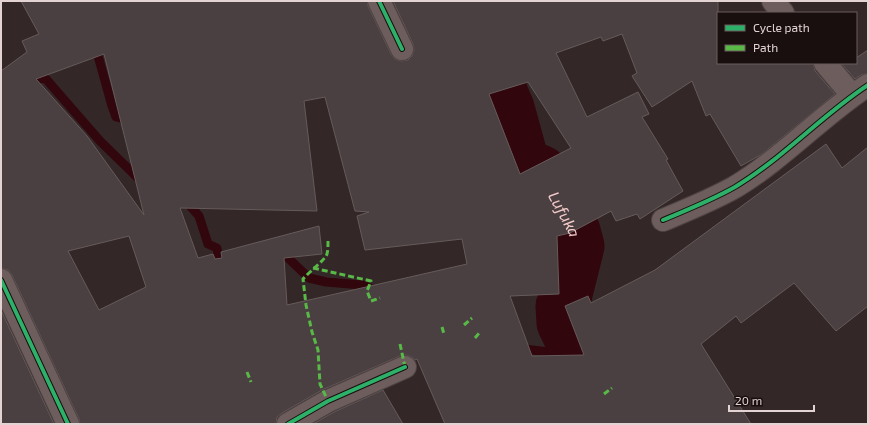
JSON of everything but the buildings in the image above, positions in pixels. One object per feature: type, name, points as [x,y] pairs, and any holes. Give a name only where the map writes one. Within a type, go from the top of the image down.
[{"type":"street","points":[[379,1],[402,48]]},
{"type":"street","points":[[773,1],[782,12]]},
{"type":"street","points":[[663,220],[710,200],[736,186],[767,165],[860,90],[826,64]]},
{"type":"street","points":[[1,280],[68,424]]},
{"type":"street","points":[[288,424],[328,401],[405,367]]},
{"type":"waterway","name":"Lufuka","points":[[474,27],[480,32],[487,42],[503,94],[509,108],[525,166],[529,170],[538,169],[542,171],[575,231],[579,246],[567,294],[561,306],[562,323],[573,346],[622,409],[629,424]]},
{"type":"waterway","points":[[95,45],[116,117],[132,121]]},
{"type":"waterway","points":[[27,83],[36,78],[46,79],[100,141],[142,182]]},
{"type":"waterway","points":[[188,197],[191,207],[199,216],[208,244],[217,248],[220,270]]},
{"type":"waterway","points":[[278,254],[285,255],[309,278],[326,282],[362,285],[372,289],[374,295]]},
{"type":"waterway","points":[[517,348],[556,353],[573,346]]},
{"type":"marked path","points":[[328,241],[328,251],[326,257],[303,279],[306,305],[318,350],[320,384],[328,401]]},
{"type":"marked path","points":[[313,268],[371,281],[367,291],[371,301],[380,298]]},
{"type":"marked path","points":[[464,325],[472,318]]},
{"type":"marked path","points":[[442,327],[444,334]]},
{"type":"marked path","points":[[475,338],[480,332]]},
{"type":"marked path","points":[[400,344],[405,367]]},
{"type":"marked path","points":[[247,372],[251,382]]},
{"type":"marked path","points":[[604,394],[612,388]]},
{"type":"cycle path","points":[[379,1],[402,49]]},
{"type":"cycle path","points":[[663,220],[699,205],[735,187],[752,176],[834,110],[868,85]]},
{"type":"cycle path","points":[[1,280],[68,424]]},
{"type":"cycle path","points":[[288,424],[328,401],[405,367]]}]
